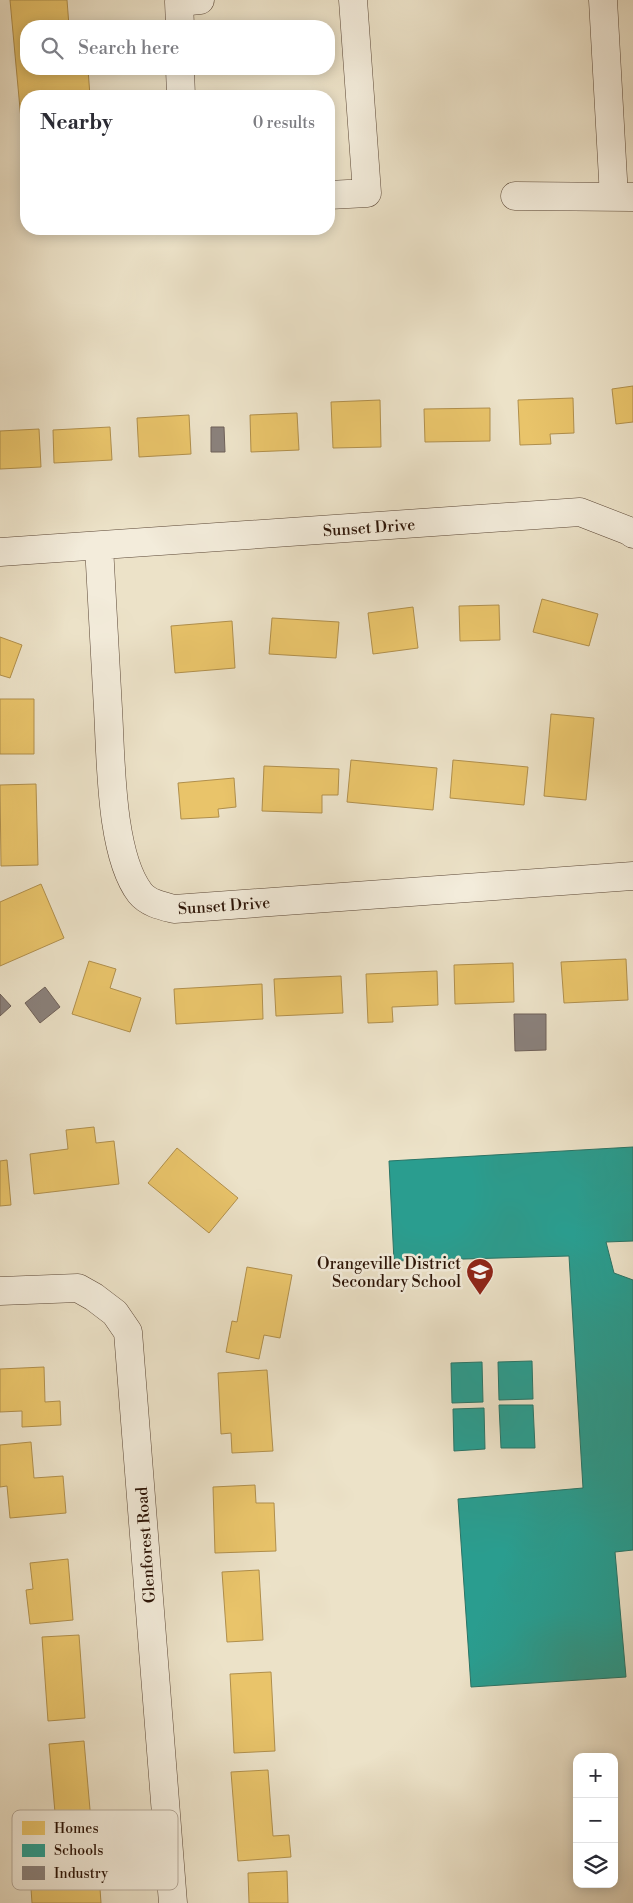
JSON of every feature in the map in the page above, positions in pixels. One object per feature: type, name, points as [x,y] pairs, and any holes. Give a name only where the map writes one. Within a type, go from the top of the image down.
[{"type":"street","points":[[180,20],[179,2],[200,0]]},
{"type":"street","points":[[335,196],[367,193],[353,0]]},
{"type":"street","points":[[514,196],[624,197],[603,0]]},
{"type":"street","points":[[180,75],[181,90]]},
{"type":"street","name":"Sunset Drive","points":[[0,552],[580,512],[616,525],[633,534]]},
{"type":"street","name":"Sunset Drive","points":[[100,546],[113,795],[123,857],[133,882],[142,895],[157,905],[174,910],[633,876]]},
{"type":"street","name":"Glenforest Road","points":[[0,1291],[78,1288],[114,1312],[128,1332],[165,1810]]},
{"type":"street","name":"Glenforest Road","points":[[171,1890],[172,1903]]},
{"type":"building: Homes","points":[[10,0],[67,0],[69,20],[20,20],[20,75],[88,75],[90,90],[20,90],[20,109]]},
{"type":"building: Homes","points":[[633,386],[633,422],[616,424],[612,389]]},
{"type":"building: Homes","points":[[573,398],[574,433],[550,434],[551,444],[520,445],[518,400]]},
{"type":"building: Homes","points":[[380,400],[381,447],[333,448],[331,402]]},
{"type":"building: Homes","points":[[490,408],[490,441],[425,442],[424,409]]},
{"type":"building: Homes","points":[[297,413],[299,450],[251,452],[250,415]]},
{"type":"building: Homes","points":[[189,415],[191,454],[139,457],[137,418]]},
{"type":"building: Homes","points":[[110,427],[112,460],[54,463],[53,430]]},
{"type":"building: Homes","points":[[39,429],[41,467],[0,469],[0,431]]},
{"type":"building: Homes","points":[[542,599],[598,614],[589,646],[533,632]]},
{"type":"building: Homes","points":[[499,605],[500,640],[460,641],[459,606]]},
{"type":"building: Homes","points":[[413,607],[418,648],[373,654],[368,613]]},
{"type":"building: Homes","points":[[272,618],[339,622],[336,658],[269,654]]},
{"type":"building: Homes","points":[[232,621],[235,668],[175,673],[171,626]]},
{"type":"building: Homes","points":[[0,637],[22,645],[10,678],[0,675]]},
{"type":"building: Homes","points":[[0,699],[34,699],[34,754],[0,754]]},
{"type":"building: Homes","points":[[551,714],[594,718],[586,800],[544,796]]},
{"type":"building: Homes","points":[[351,760],[437,768],[433,810],[347,802]]},
{"type":"building: Homes","points":[[453,760],[528,767],[524,805],[450,798]]},
{"type":"building: Homes","points":[[264,766],[339,769],[338,795],[322,795],[322,813],[262,811]]},
{"type":"building: Homes","points":[[234,778],[236,807],[218,809],[219,817],[181,819],[178,783]]},
{"type":"building: Homes","points":[[36,784],[38,865],[1,866],[0,785]]},
{"type":"building: Homes","points":[[41,884],[64,938],[0,966],[0,902]]},
{"type":"building: Homes","points":[[626,959],[628,1000],[564,1003],[561,962]]},
{"type":"building: Homes","points":[[89,961],[116,969],[110,988],[141,998],[130,1032],[72,1014]]},
{"type":"building: Homes","points":[[513,963],[514,1002],[455,1004],[454,965]]},
{"type":"building: Homes","points":[[437,971],[438,1005],[392,1007],[393,1022],[368,1023],[366,974]]},
{"type":"building: Homes","points":[[341,976],[343,1013],[276,1016],[274,979]]},
{"type":"building: Homes","points":[[262,984],[263,1019],[176,1024],[174,989]]},
{"type":"building: Homes","points":[[94,1127],[96,1143],[114,1141],[119,1184],[34,1194],[30,1154],[68,1149],[66,1130]]},
{"type":"building: Homes","points":[[177,1148],[238,1198],[209,1233],[148,1183]]},
{"type":"building: Homes","points":[[7,1160],[11,1205],[0,1206],[0,1161]]},
{"type":"building: Homes","points":[[247,1267],[292,1275],[280,1338],[264,1335],[259,1359],[226,1352],[232,1321],[237,1322]]},
{"type":"building: Homes","points":[[44,1367],[45,1402],[60,1401],[61,1425],[22,1427],[22,1411],[0,1412],[0,1369]]},
{"type":"building: Homes","points":[[267,1370],[273,1451],[232,1453],[231,1433],[221,1434],[218,1373]]},
{"type":"building: Homes","points":[[31,1442],[34,1478],[63,1476],[66,1513],[10,1518],[7,1486],[0,1487],[0,1445]]},
{"type":"building: Homes","points":[[255,1485],[256,1503],[274,1503],[276,1551],[215,1553],[213,1487]]},
{"type":"building: Homes","points":[[68,1559],[73,1620],[30,1624],[26,1590],[33,1589],[30,1563]]},
{"type":"building: Homes","points":[[259,1570],[263,1640],[227,1642],[222,1572]]},
{"type":"building: Homes","points":[[79,1635],[85,1718],[48,1721],[42,1637]]},
{"type":"building: Homes","points":[[271,1672],[275,1751],[234,1753],[230,1674]]},
{"type":"building: Homes","points":[[84,1741],[90,1810],[55,1810],[49,1744]]},
{"type":"building: Homes","points":[[268,1770],[273,1836],[289,1835],[291,1857],[238,1861],[231,1772]]},
{"type":"building: Homes","points":[[287,1871],[288,1903],[249,1903],[248,1873]]},
{"type":"building: Homes","points":[[31,1890],[100,1890],[101,1903],[32,1903]]},
{"type":"building: Schools","points":[[633,1147],[633,1241],[606,1242],[614,1273],[633,1280],[633,1550],[615,1552],[626,1677],[471,1687],[458,1499],[583,1488],[569,1256],[394,1261],[389,1161]]},
{"type":"building: Schools","points":[[532,1361],[533,1399],[499,1400],[498,1362]]},
{"type":"building: Schools","points":[[482,1362],[483,1402],[452,1403],[451,1363]]},
{"type":"building: Schools","points":[[499,1405],[533,1405],[535,1448],[501,1448]]},
{"type":"building: Schools","points":[[484,1408],[485,1449],[454,1451],[453,1409]]},
{"type":"building: Industry","points":[[211,427],[224,427],[225,452],[211,452]]},
{"type":"building: Industry","points":[[45,987],[60,1007],[40,1023],[25,1003]]},
{"type":"building: Industry","points":[[0,994],[11,1006],[0,1016]]},
{"type":"building: Industry","points":[[514,1014],[546,1014],[546,1050],[515,1051]]},
{"type":"place","name":"Orangeville District Secondary School","points":[[480,1296]]}]
